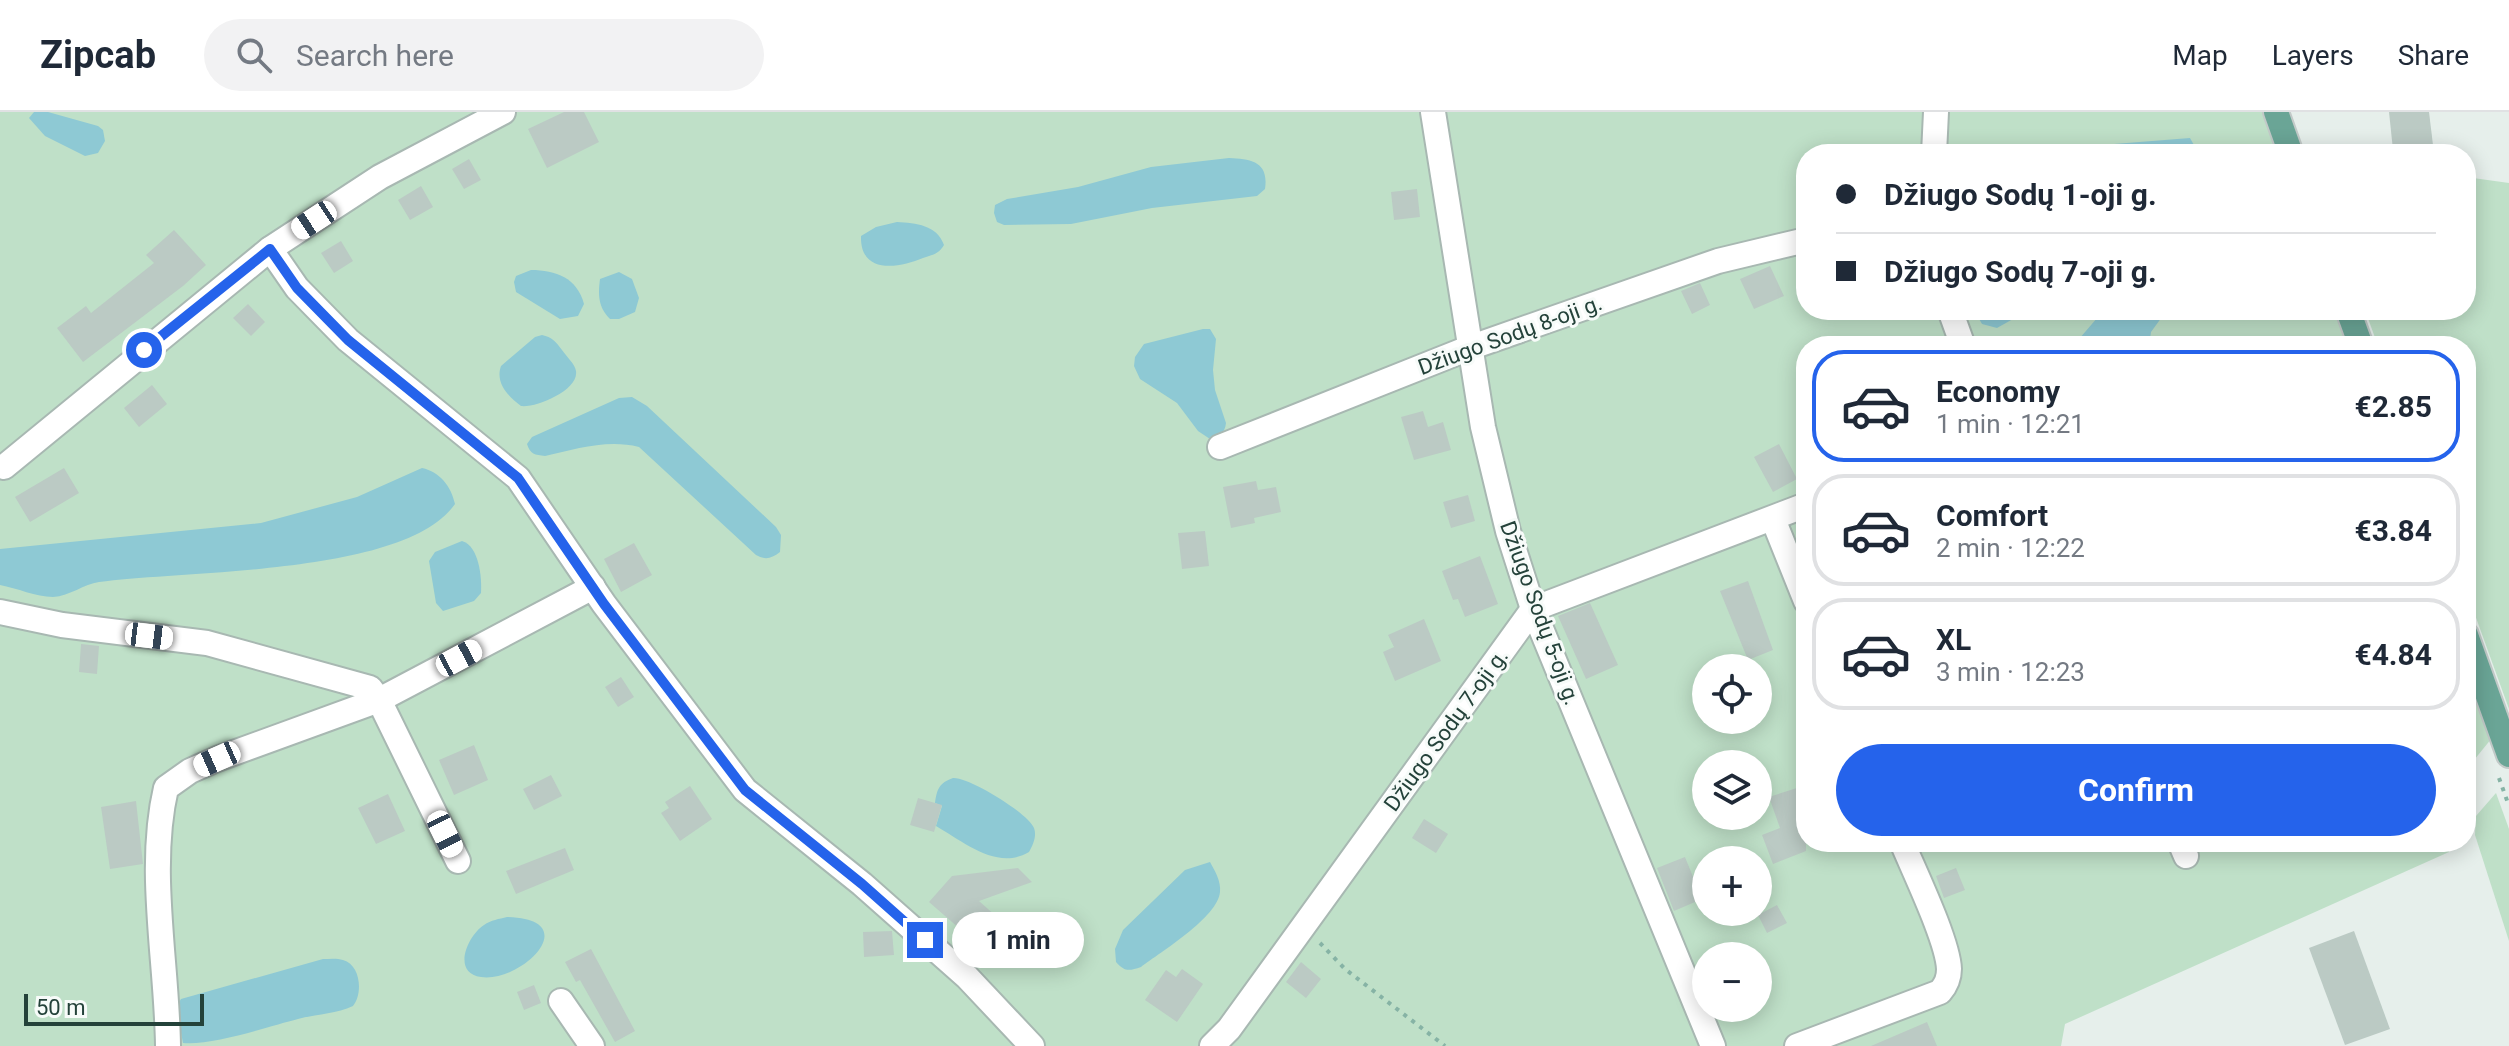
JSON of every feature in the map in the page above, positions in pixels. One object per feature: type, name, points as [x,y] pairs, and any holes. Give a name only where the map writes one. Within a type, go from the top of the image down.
[{"type":"main road","points":[[2276,112],[2287,144]]},
{"type":"main road","points":[[2476,663],[2509,755]]},
{"type":"street","points":[[4,467],[270,249],[380,177],[503,112]]},
{"type":"street","name":"Džiugo Sodų 5-oji g.","points":[[1433,112],[1483,427],[1508,531],[1533,609],[1713,1046]]},
{"type":"street","points":[[1934,144],[1936,112]]},
{"type":"street","name":"Džiugo Sodų 8-oji g.","points":[[1220,447],[1469,348],[1718,261],[1796,242]]},
{"type":"street","points":[[270,249],[297,288],[348,340],[518,478],[593,587],[745,790],[862,884],[967,977],[1032,1046]]},
{"type":"street","points":[[1533,609],[1796,509]]},
{"type":"street","points":[[1773,519],[1796,576]]},
{"type":"street","points":[[168,1046],[158,863],[159,816],[166,788],[190,771],[217,759],[379,700],[593,587]]},
{"type":"street","name":"Džiugo Sodų 7-oji g.","points":[[1212,1046],[1229,1029],[1304,927],[1533,609]]},
{"type":"street","points":[[0,612],[62,625],[207,643],[370,688],[379,700],[458,861]]},
{"type":"street","points":[[1797,1046],[1940,992],[1947,982],[1949,968],[1945,948],[1906,852]]},
{"type":"street","points":[[561,1001],[592,1046]]},
{"type":"path","points":[[1304,927],[1345,969],[1445,1046]]},
{"type":"green space","points":[[0,112],[2276,112],[2287,144],[1796,144],[1796,320],[2352,320],[2357,336],[1796,336],[1796,852],[2449,852],[2065,1024],[2061,1046],[0,1046]]},
{"type":"green space","points":[[2476,178],[2509,183],[2509,709],[2476,618],[2476,336],[2374,336],[2369,320],[2476,320]]},
{"type":"green space","points":[[2476,662],[2500,728],[2476,758]]},
{"type":"green space","points":[[2496,793],[2509,829],[2509,941],[2476,838],[2476,816]]},
{"type":"water","points":[[34,112],[48,112],[98,126],[103,130],[105,141],[98,153],[85,156],[45,136],[29,118]]},
{"type":"water","points":[[2190,138],[2193,144],[2114,144]]},
{"type":"water","points":[[1229,158],[1257,164],[1264,173],[1265,189],[1257,196],[1152,208],[1071,224],[1004,225],[997,222],[994,213],[995,205],[1007,199],[1078,187],[1151,167]]},
{"type":"water","points":[[897,222],[931,229],[944,245],[935,254],[913,262],[893,266],[874,263],[862,249],[861,236],[876,227]]},
{"type":"water","points":[[531,270],[557,274],[571,282],[584,304],[578,316],[560,319],[516,292],[516,276]]},
{"type":"water","points":[[619,272],[632,279],[639,298],[635,312],[619,319],[610,319],[600,300],[600,279]]},
{"type":"water","points":[[1980,320],[2011,320],[1997,328],[1982,324]]},
{"type":"water","points":[[2095,320],[2160,320],[2150,336],[2082,336]]},
{"type":"water","points":[[1210,329],[1216,339],[1215,390],[1226,423],[1221,434],[1210,439],[1198,431],[1177,403],[1140,379],[1134,366],[1135,357],[1144,344]]},
{"type":"water","points":[[542,335],[554,340],[570,360],[576,371],[575,378],[571,385],[555,396],[521,406],[501,383],[501,366],[535,337]]},
{"type":"water","points":[[632,397],[647,406],[776,527],[781,535],[780,552],[768,558],[756,555],[639,447],[603,444],[545,456],[533,453],[528,447],[532,437],[619,398]]},
{"type":"water","points":[[422,468],[444,481],[455,504],[429,528],[390,545],[290,566],[99,582],[53,597],[0,585],[0,549],[261,523],[357,497]]},
{"type":"water","points":[[462,541],[476,555],[481,593],[474,601],[443,611],[436,603],[429,561],[435,552]]},
{"type":"water","points":[[953,778],[984,789],[1021,814],[1034,828],[1029,852],[1017,857],[993,856],[936,826],[942,806],[935,803],[938,790]]},
{"type":"water","points":[[1210,862],[1220,892],[1210,912],[1141,967],[1122,968],[1116,962],[1115,949],[1123,930],[1185,870]]},
{"type":"water","points":[[507,917],[530,920],[542,928],[544,938],[539,950],[528,961],[497,976],[472,974],[465,961],[468,945],[487,923]]},
{"type":"water","points":[[323,959],[343,960],[354,968],[359,987],[353,1006],[224,1039],[183,1043],[176,1007],[181,999]]},
{"type":"building","points":[[564,112],[584,112],[599,142],[547,168],[528,129]]},
{"type":"building","points":[[2389,112],[2429,112],[2433,144],[2392,144]]},
{"type":"building","points":[[469,159],[481,180],[464,189],[452,169]]},
{"type":"building","points":[[421,186],[433,207],[410,220],[398,200]]},
{"type":"building","points":[[1417,189],[1420,217],[1394,220],[1391,192]]},
{"type":"building","points":[[174,230],[206,265],[83,362],[57,328],[86,306],[91,313],[154,263],[146,255]]},
{"type":"building","points":[[341,241],[353,261],[334,273],[321,253]]},
{"type":"building","points":[[1770,266],[1784,296],[1754,309],[1740,279]]},
{"type":"building","points":[[1700,283],[1710,305],[1692,314],[1681,291]]},
{"type":"building","points":[[248,304],[265,322],[251,336],[233,318]]},
{"type":"building","points":[[152,385],[167,404],[139,427],[124,408]]},
{"type":"building","points":[[1423,411],[1428,427],[1443,422],[1451,450],[1414,460],[1401,417]]},
{"type":"building","points":[[1779,444],[1796,480],[1773,492],[1754,457]]},
{"type":"building","points":[[64,468],[79,493],[30,522],[15,497]]},
{"type":"building","points":[[1256,481],[1258,490],[1276,487],[1281,512],[1254,518],[1255,523],[1231,528],[1223,487]]},
{"type":"building","points":[[1468,495],[1475,521],[1451,528],[1443,502]]},
{"type":"building","points":[[1205,531],[1209,566],[1182,569],[1178,533]]},
{"type":"building","points":[[634,543],[652,575],[621,592],[604,559]]},
{"type":"building","points":[[1480,556],[1498,604],[1465,617],[1458,599],[1453,600],[1442,571]]},
{"type":"building","points":[[1748,581],[1773,650],[1763,654],[1746,654],[1720,591]]},
{"type":"building","points":[[1590,603],[1618,665],[1586,679],[1558,616]]},
{"type":"building","points":[[1424,619],[1441,661],[1395,681],[1383,652],[1394,647],[1388,635]]},
{"type":"building","points":[[81,644],[99,646],[97,674],[79,672]]},
{"type":"building","points":[[621,677],[634,697],[618,707],[605,687]]},
{"type":"building","points":[[474,745],[488,780],[454,795],[439,760]]},
{"type":"building","points":[[551,775],[562,796],[534,810],[523,789]]},
{"type":"building","points":[[690,786],[712,819],[680,841],[661,813],[669,808],[665,802]]},
{"type":"building","points":[[1796,788],[1796,852],[1803,852],[1773,864],[1772,846],[1766,846],[1762,835],[1780,828],[1772,796]]},
{"type":"building","points":[[388,794],[405,831],[376,844],[358,808]]},
{"type":"building","points":[[918,798],[942,805],[934,832],[910,825]]},
{"type":"building","points":[[136,801],[143,864],[110,869],[101,807]]},
{"type":"building","points":[[1424,819],[1448,834],[1436,853],[1412,838]]},
{"type":"building","points":[[565,848],[574,870],[516,894],[506,871]]},
{"type":"building","points":[[1685,857],[1692,874],[1692,903],[1674,911],[1657,868]]},
{"type":"building","points":[[1018,868],[1032,882],[979,901],[997,917],[975,942],[929,902],[952,876]]},
{"type":"building","points":[[1956,868],[1965,890],[1944,898],[1936,876]]},
{"type":"building","points":[[1777,905],[1787,923],[1767,933],[1764,926],[1772,926],[1772,908]]},
{"type":"building","points":[[892,931],[894,955],[864,957],[863,932]]},
{"type":"building","points":[[2354,931],[2390,1029],[2345,1045],[2309,948]]},
{"type":"building","points":[[591,949],[635,1031],[615,1042],[580,980],[576,982],[565,962]]},
{"type":"building","points":[[1301,962],[1321,979],[1306,998],[1286,982]]},
{"type":"building","points":[[1182,969],[1203,984],[1177,1022],[1145,1000],[1166,970],[1176,977]]},
{"type":"building","points":[[534,985],[541,1003],[524,1010],[517,992]]},
{"type":"building","points":[[1927,1022],[1937,1046],[1871,1046]]},
{"type":"route","points":[[144,350],[270,249],[297,288],[348,340],[518,478],[604,604],[745,790],[862,884],[925,940]]}]
